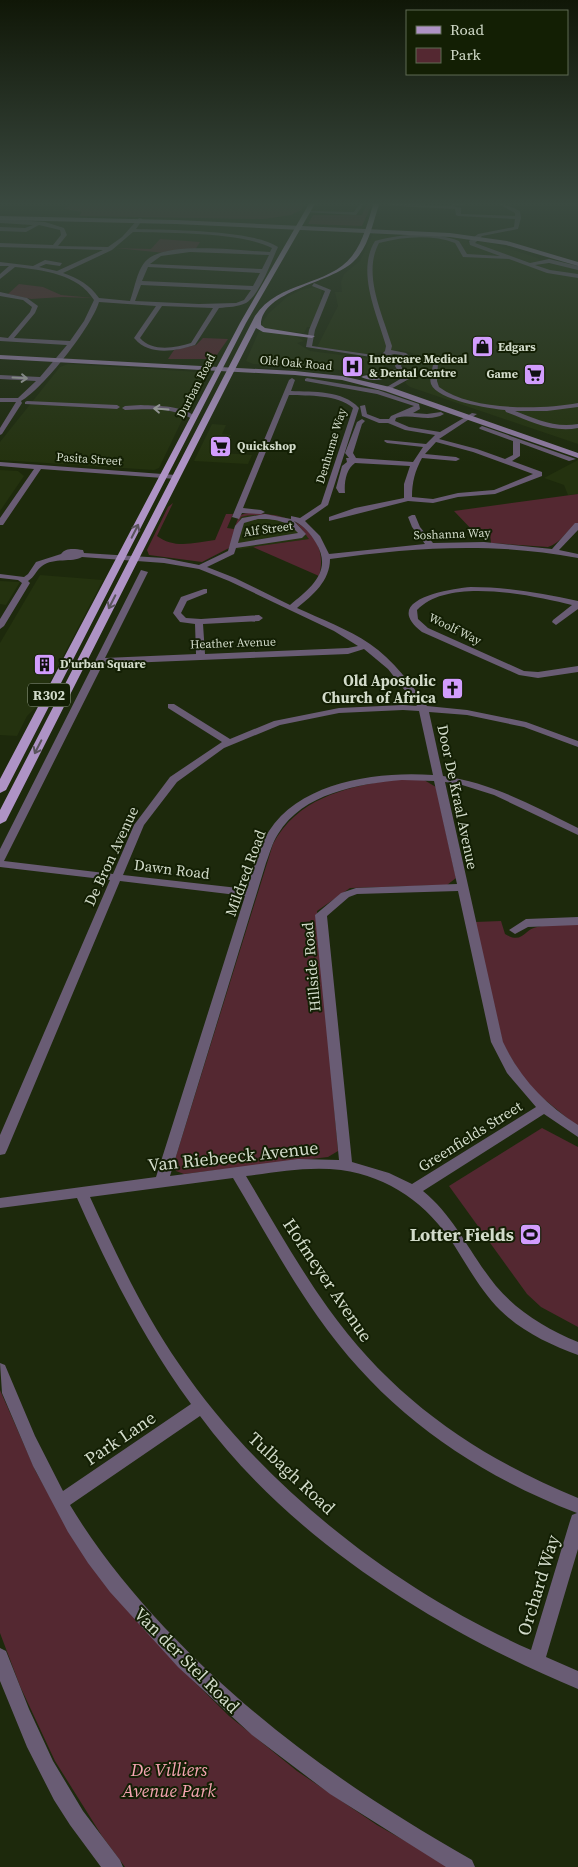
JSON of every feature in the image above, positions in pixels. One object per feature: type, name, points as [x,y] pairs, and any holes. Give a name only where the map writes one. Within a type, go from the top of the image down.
[{"type":"main road","name":"Durban Road","points":[[121,558],[220,367],[264,289]]},
{"type":"main road","name":"R302","points":[[258,316],[264,307],[282,295],[295,289]]},
{"type":"main road","points":[[282,295],[301,289]]},
{"type":"main road","name":"Durban Road","points":[[134,559],[258,316]]},
{"type":"main road","points":[[258,316],[258,326],[263,330],[312,336]]},
{"type":"main road","name":"Old Oak Road","points":[[0,355],[220,367],[319,375],[386,387]]},
{"type":"main road","name":"Old Oak Road","points":[[232,368],[318,371],[352,375],[578,451]]},
{"type":"main road","points":[[352,375],[383,378],[397,370]]},
{"type":"main road","name":"Old Oak Road","points":[[472,416],[575,457]]},
{"type":"main road","name":"R302","points":[[0,790],[121,558]]},
{"type":"main road","name":"R302","points":[[0,821],[134,559]]},
{"type":"street","points":[[0,433],[93,314],[97,300],[90,289]]},
{"type":"street","points":[[132,302],[138,289]]},
{"type":"street","points":[[97,300],[217,306],[243,302],[252,289]]},
{"type":"street","points":[[326,289],[328,290],[308,345],[310,348],[364,356],[387,354],[427,358],[436,363]]},
{"type":"street","points":[[373,289],[387,354],[397,370]]},
{"type":"street","points":[[0,294],[25,298],[35,306],[33,312],[9,340]]},
{"type":"street","points":[[161,303],[137,338],[143,344],[168,348],[194,344],[217,306]]},
{"type":"street","points":[[0,339],[71,343]]},
{"type":"street","points":[[387,354],[402,356],[411,360],[436,363]]},
{"type":"street","points":[[386,387],[398,378],[397,370],[402,356]]},
{"type":"street","points":[[397,370],[401,364],[411,360]]},
{"type":"street","points":[[436,363],[434,382],[438,389],[467,401],[500,409],[557,428],[578,426]]},
{"type":"street","points":[[0,377],[40,380]]},
{"type":"street","name":"Alf Street","points":[[231,527],[292,380]]},
{"type":"street","points":[[307,380],[378,392],[418,406],[406,413],[393,417],[391,421]]},
{"type":"street","name":"Denhume Way","points":[[287,393],[337,398],[351,403],[356,408],[324,505],[301,520]]},
{"type":"street","points":[[0,400],[104,406],[124,404],[125,408],[176,410],[189,414],[194,418]]},
{"type":"street","points":[[362,403],[363,415],[377,421],[391,421],[407,429],[440,434]]},
{"type":"street","points":[[500,409],[578,405]]},
{"type":"street","points":[[535,420],[548,408]]},
{"type":"street","points":[[527,409],[535,420]]},
{"type":"street","points":[[406,413],[417,416],[441,414]]},
{"type":"street","points":[[408,499],[407,482],[419,456],[449,427],[472,416]]},
{"type":"street","points":[[352,460],[349,453],[359,423],[362,421]]},
{"type":"street","points":[[482,428],[575,457]]},
{"type":"street","points":[[507,461],[516,456],[517,440]]},
{"type":"street","points":[[332,519],[358,510],[388,505],[408,499],[430,501],[458,495],[490,493],[539,474],[484,453],[431,443],[387,441]]},
{"type":"street","points":[[472,460],[484,453]]},
{"type":"street","points":[[419,456],[456,459]]},
{"type":"street","points":[[342,491],[340,488],[346,466],[352,460],[414,464]]},
{"type":"street","name":"Pasita Street","points":[[0,464],[176,477]]},
{"type":"street","points":[[0,523],[39,467]]},
{"type":"street","points":[[238,510],[280,514],[301,520],[317,537],[327,558],[325,572],[318,584],[291,608]]},
{"type":"street","name":"Alf Street","points":[[200,567],[230,553],[242,522],[247,519],[266,517],[289,521],[302,534],[233,546]]},
{"type":"street","points":[[412,517],[416,527],[431,546]]},
{"type":"street","points":[[554,551],[578,526]]},
{"type":"street","name":"Soshanna Way","points":[[327,558],[391,549],[496,545],[554,551],[578,556]]},
{"type":"street","name":"Door De Kraal Avenue","points":[[24,580],[31,576],[41,563],[64,556],[71,551],[80,552],[81,555],[177,562],[200,567],[350,636],[367,646],[399,673],[423,707],[497,1042],[516,1078],[544,1108],[578,1132]]},
{"type":"street","points":[[0,862],[144,572]]},
{"type":"street","points":[[0,576],[24,580],[25,585],[0,626]]},
{"type":"street","points":[[204,591],[184,599],[177,613],[183,620],[201,622],[259,618]]},
{"type":"street","name":"Woolf Way","points":[[578,604],[517,593],[446,592],[425,598],[413,609],[412,615],[414,621],[425,630],[516,671],[538,674],[578,669]]},
{"type":"street","points":[[556,622],[578,604]]},
{"type":"street","points":[[201,622],[201,657]]},
{"type":"street","name":"Heather Avenue","points":[[99,661],[348,651],[367,646]]},
{"type":"street","points":[[171,706],[229,742]]},
{"type":"street","name":"De Bron Avenue","points":[[0,1150],[139,825],[150,806],[182,772],[229,742],[266,727],[325,713],[373,707],[423,707],[502,718],[576,740]]},
{"type":"street","name":"Mildred Road","points":[[161,1182],[252,893],[273,832],[286,817],[303,804],[334,789],[370,780],[406,777],[439,778],[497,792],[578,832]]},
{"type":"street","name":"Dawn Road","points":[[0,862],[252,893]]},
{"type":"street","name":"Hillside Road","points":[[346,1166],[321,915],[345,895],[356,891],[462,887]]},
{"type":"street","points":[[514,930],[526,923],[578,921]]},
{"type":"street","name":"Greenfields Street","points":[[412,1191],[544,1108]]},
{"type":"street","name":"Van Riebeeck Avenue","points":[[0,1202],[309,1164],[346,1166],[371,1172],[412,1191],[452,1232],[485,1282],[510,1310],[545,1334],[578,1348]]},
{"type":"street","name":"Hofmeyer Avenue","points":[[237,1172],[316,1302],[363,1364],[400,1400],[440,1433],[484,1464],[526,1485],[578,1506]]},
{"type":"street","name":"Tulbagh Road","points":[[81,1192],[145,1321],[175,1370],[238,1451],[263,1478],[341,1546],[401,1588],[442,1614],[536,1662],[578,1680]]},
{"type":"street","name":"Van der Stel Road","points":[[0,1370],[17,1414],[86,1547],[117,1588],[212,1690],[272,1742],[324,1781],[396,1828],[465,1867]]},
{"type":"street","name":"Park Lane","points":[[61,1502],[202,1406]]},
{"type":"street","name":"Orchard Way","points":[[536,1662],[578,1521]]},
{"type":"street","points":[[0,1657],[26,1726],[47,1773],[109,1866]]},
{"type":"shaded area","points":[[322,289],[320,299],[323,300],[311,327],[307,327],[304,333],[266,329],[261,325],[268,314],[287,297],[301,290]]},
{"type":"shaded area","points":[[342,289],[578,289],[578,444],[410,387],[405,383],[410,376],[403,365],[408,362],[422,361],[427,357],[400,350],[367,354],[317,347],[338,306],[335,292],[342,292]]},
{"type":"shaded area","points":[[259,331],[292,334],[304,341],[297,343],[310,351],[372,359],[380,362],[388,371],[381,376],[331,369],[253,364],[246,361]]},
{"type":"shaded area","points":[[68,364],[200,372],[202,375],[206,375],[189,408],[182,409],[179,414],[184,416],[159,468],[154,470],[0,460],[0,442],[60,367]]},
{"type":"shaded area","points":[[212,424],[226,425],[222,434],[231,435],[223,453],[252,455],[248,464],[194,461]]},
{"type":"shaded area","points":[[578,460],[578,494],[568,495],[564,485],[544,478]]},
{"type":"shaded area","points":[[0,470],[18,471],[24,476],[0,511]]},
{"type":"shaded area","points":[[248,514],[293,521],[310,539],[241,549],[229,548],[241,517]]},
{"type":"shaded area","points":[[40,575],[103,580],[37,706],[27,716],[17,736],[0,735],[0,643]]},
{"type":"shaded area","points":[[0,581],[20,582],[6,605],[0,604]]},
{"type":"green space","points":[[13,289],[48,289],[61,295],[93,298],[31,299],[8,294]]},
{"type":"green space","points":[[203,338],[228,339],[214,359],[168,359],[174,350],[196,345]]},
{"type":"green space","points":[[578,494],[578,523],[556,543],[548,547],[491,543],[490,534],[475,533],[454,511]]},
{"type":"green space","points":[[173,503],[157,536],[170,543],[177,544],[215,540],[226,514],[233,514],[227,528],[234,529],[239,516],[245,513],[266,514],[287,519],[259,515],[241,517],[229,548],[202,562],[149,555],[147,550],[168,507]]},
{"type":"green space","points":[[294,522],[301,525],[316,541],[320,551],[319,576],[253,547],[309,539]]},
{"type":"green space","points":[[390,780],[424,780],[436,787],[456,878],[447,885],[350,888],[317,911],[338,1151],[328,1157],[184,1174],[176,1171],[173,1166],[273,844],[283,829],[308,806],[339,792]]},
{"type":"green space","points":[[501,921],[505,934],[516,938],[537,927],[578,924],[578,1127],[527,1085],[503,1044],[475,922]]},
{"type":"green space","name":"Lotter Fields","points":[[542,1128],[578,1147],[578,1327],[541,1307],[527,1294],[449,1186]]},
{"type":"green space","name":"De Villiers Avenue Park","points":[[0,1390],[36,1472],[71,1534],[174,1662],[229,1716],[297,1771],[377,1825],[451,1867],[125,1867],[102,1836],[55,1761],[20,1686],[0,1633]]},
{"type":"place","name":"Edgars","points":[[482,347]]},
{"type":"place","name":"Intercare Medical & Dental Centre","points":[[353,366]]},
{"type":"place","name":"Game","points":[[534,374]]},
{"type":"place","name":"Quickshop","points":[[221,446]]},
{"type":"place","name":"D'urban Square","points":[[44,664]]},
{"type":"place","name":"Old Apostolic Church of Africa","points":[[452,689]]},
{"type":"place","name":"Lotter Fields","points":[[530,1234]]}]
